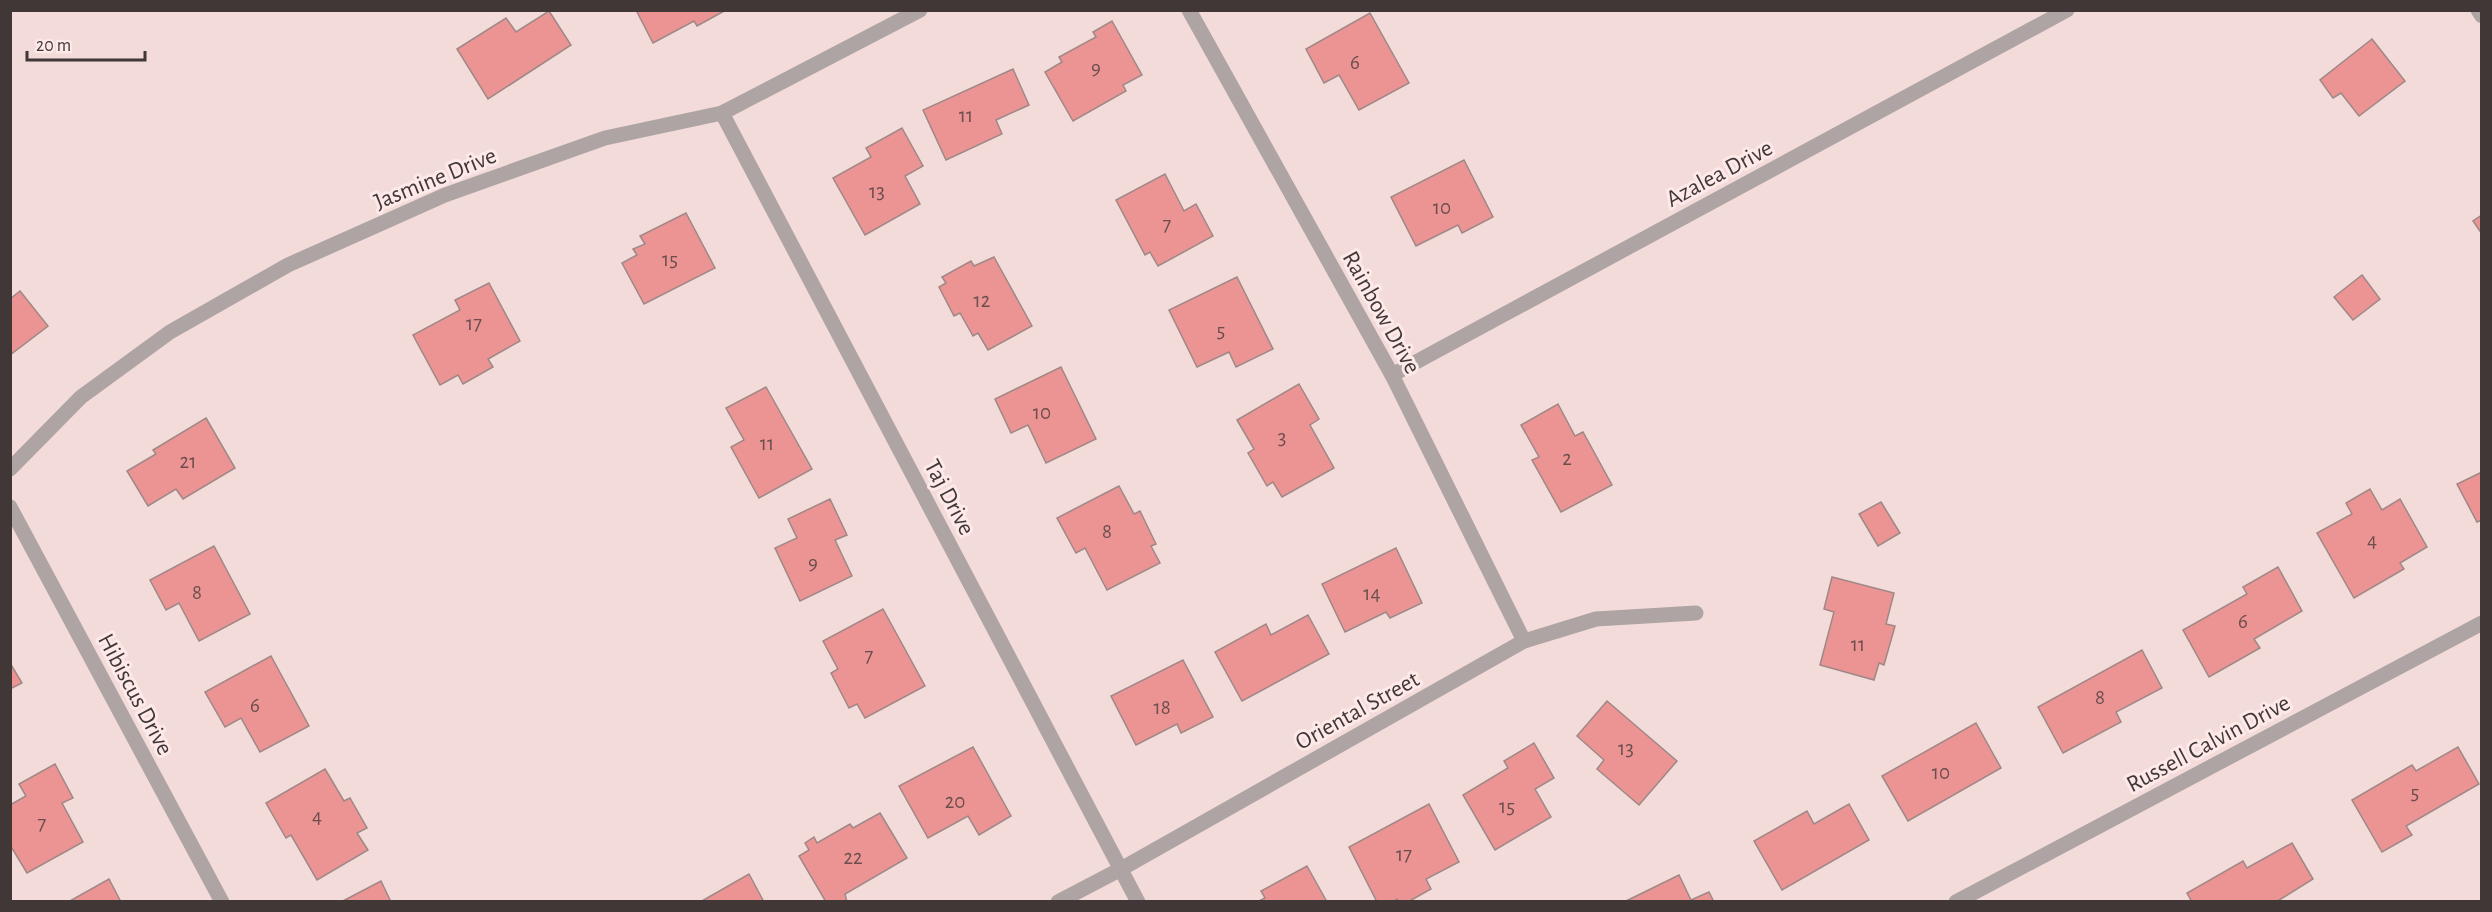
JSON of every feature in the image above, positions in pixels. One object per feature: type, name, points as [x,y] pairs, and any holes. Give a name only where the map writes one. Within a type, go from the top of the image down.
[{"type":"street","name":"Jasmine Drive","points":[[10,469],[81,397],[170,332],[288,264],[445,195],[605,138],[722,113],[920,10]]},
{"type":"street","name":"Rainbow Drive","points":[[1189,10],[1392,375],[1524,641]]},
{"type":"street","name":"Azalea Drive","points":[[1392,375],[2067,10]]},
{"type":"street","points":[[2478,10],[2481,16]]},
{"type":"street","name":"Taj Drive","points":[[722,113],[1138,902]]},
{"type":"street","name":"Hibiscus Drive","points":[[10,507],[222,902]]},
{"type":"street","name":"Oriental Street","points":[[1058,902],[1121,869],[1524,641],[1596,619],[1696,613]]},
{"type":"street","name":"Russell Calvin Drive","points":[[1956,902],[2481,624]]},
{"type":"building","points":[[636,10],[726,10],[697,26],[694,21],[653,43]]},
{"type":"building","points":[[549,11],[571,45],[488,99],[457,49],[506,18],[516,32]]},
{"type":"building","points":[[1370,13],[1409,83],[1359,110],[1339,75],[1324,83],[1306,49]]},
{"type":"building","points":[[1112,21],[1142,75],[1123,85],[1126,91],[1073,121],[1045,72],[1062,62],[1059,57],[1096,37],[1093,32]]},
{"type":"building","points":[[2372,39],[2405,81],[2359,116],[2341,93],[2333,98],[2320,80]]},
{"type":"building","points":[[1013,69],[1029,105],[996,120],[1002,134],[946,160],[923,110]]},
{"type":"building","points":[[902,128],[923,166],[905,176],[920,204],[865,235],[833,178],[871,157],[866,148]]},
{"type":"building","points":[[1464,160],[1493,217],[1462,233],[1458,225],[1416,246],[1391,197]]},
{"type":"building","points":[[1165,174],[1184,211],[1196,204],[1213,236],[1158,266],[1150,252],[1145,255],[1116,200]]},
{"type":"building","points":[[686,213],[715,268],[644,304],[622,263],[637,255],[633,249],[645,244],[640,236]]},
{"type":"building","points":[[2482,215],[2482,234],[2473,221]]},
{"type":"building","points":[[994,257],[1032,326],[988,350],[978,333],[973,336],[960,313],[954,316],[939,287],[946,283],[942,277],[971,261],[974,266]]},
{"type":"building","points":[[2362,275],[2380,299],[2353,320],[2334,297]]},
{"type":"building","points":[[1237,277],[1273,349],[1236,367],[1229,352],[1197,367],[1169,310]]},
{"type":"building","points":[[489,283],[520,341],[488,359],[493,367],[463,384],[458,375],[440,385],[413,335],[460,310],[455,300]]},
{"type":"building","points":[[20,291],[48,326],[10,355],[10,299]]},
{"type":"building","points":[[1061,367],[1096,439],[1046,463],[1028,425],[1011,433],[995,399]]},
{"type":"building","points":[[1299,384],[1319,419],[1310,425],[1334,468],[1282,497],[1273,482],[1267,486],[1248,453],[1254,449],[1237,420]]},
{"type":"building","points":[[766,387],[812,469],[759,498],[731,447],[744,440],[726,408]]},
{"type":"building","points":[[1558,404],[1575,436],[1583,432],[1612,485],[1561,512],[1532,460],[1539,457],[1521,425]]},
{"type":"building","points":[[206,418],[235,468],[183,499],[176,489],[148,506],[127,471],[156,454],[153,450]]},
{"type":"building","points":[[2482,472],[2482,520],[2477,522],[2457,484]]},
{"type":"building","points":[[1119,486],[1134,514],[1140,511],[1156,544],[1151,546],[1160,563],[1107,590],[1085,548],[1076,553],[1057,518]]},
{"type":"building","points":[[2370,489],[2382,510],[2400,499],[2427,547],[2400,563],[2404,569],[2354,598],[2317,533],[2352,514],[2346,503]]},
{"type":"building","points":[[830,499],[847,535],[835,540],[852,576],[800,601],[775,548],[797,538],[788,519]]},
{"type":"building","points":[[1881,502],[1900,533],[1878,546],[1859,514]]},
{"type":"building","points":[[214,546],[250,614],[199,641],[179,603],[166,610],[150,580]]},
{"type":"building","points":[[1396,548],[1422,603],[1390,618],[1386,612],[1345,632],[1322,584]]},
{"type":"building","points":[[2278,567],[2302,611],[2254,639],[2260,648],[2209,677],[2183,630],[2247,594],[2243,587]]},
{"type":"building","points":[[1832,577],[1894,593],[1886,624],[1895,626],[1884,665],[1879,663],[1874,680],[1820,665],[1834,612],[1824,609]]},
{"type":"building","points":[[883,609],[925,686],[865,718],[857,704],[849,708],[831,673],[838,669],[823,641]]},
{"type":"building","points":[[1308,615],[1329,654],[1242,701],[1215,652],[1266,624],[1271,635]]},
{"type":"building","points":[[2142,650],[2162,688],[2116,712],[2121,722],[2063,753],[2038,707]]},
{"type":"building","points":[[271,656],[309,726],[260,752],[241,718],[225,727],[205,692]]},
{"type":"building","points":[[1183,660],[1213,717],[1181,733],[1177,724],[1136,745],[1111,696]]},
{"type":"building","points":[[10,663],[22,683],[10,689]]},
{"type":"building","points":[[1607,701],[1677,761],[1639,805],[1597,769],[1604,760],[1577,736]]},
{"type":"building","points":[[1976,723],[2001,768],[1908,821],[1882,776]]},
{"type":"building","points":[[1534,743],[1554,778],[1535,789],[1551,817],[1495,850],[1463,795],[1508,768],[1504,761]]},
{"type":"building","points":[[973,747],[1011,816],[979,835],[968,816],[928,838],[899,786]]},
{"type":"building","points":[[2458,747],[2479,784],[2406,826],[2412,835],[2382,852],[2352,800],[2412,765],[2416,771]]},
{"type":"building","points":[[55,764],[73,798],[62,803],[83,842],[27,873],[10,845],[10,805],[26,796],[19,784]]},
{"type":"building","points":[[325,769],[344,801],[350,798],[367,828],[357,833],[368,850],[317,880],[291,835],[286,838],[266,803]]},
{"type":"building","points":[[1429,804],[1459,862],[1426,879],[1431,889],[1408,902],[1398,902],[1397,899],[1392,902],[1377,902],[1349,847]]},
{"type":"building","points":[[1849,804],[1869,840],[1782,890],[1754,841],[1807,811],[1814,824]]},
{"type":"building","points":[[880,813],[907,858],[845,894],[847,902],[826,902],[799,856],[809,850],[805,843],[814,837],[817,843],[850,824],[853,828]]},
{"type":"building","points":[[2292,843],[2313,879],[2276,902],[2192,902],[2187,893],[2243,861],[2247,868]]},
{"type":"building","points":[[1307,866],[1327,902],[1257,902],[1265,898],[1261,891]]},
{"type":"building","points":[[749,874],[764,902],[700,902]]},
{"type":"building","points":[[1679,875],[1691,900],[1709,892],[1714,902],[1624,902]]},
{"type":"building","points":[[109,879],[121,902],[68,902]]},
{"type":"building","points":[[381,881],[391,902],[341,902]]}]
